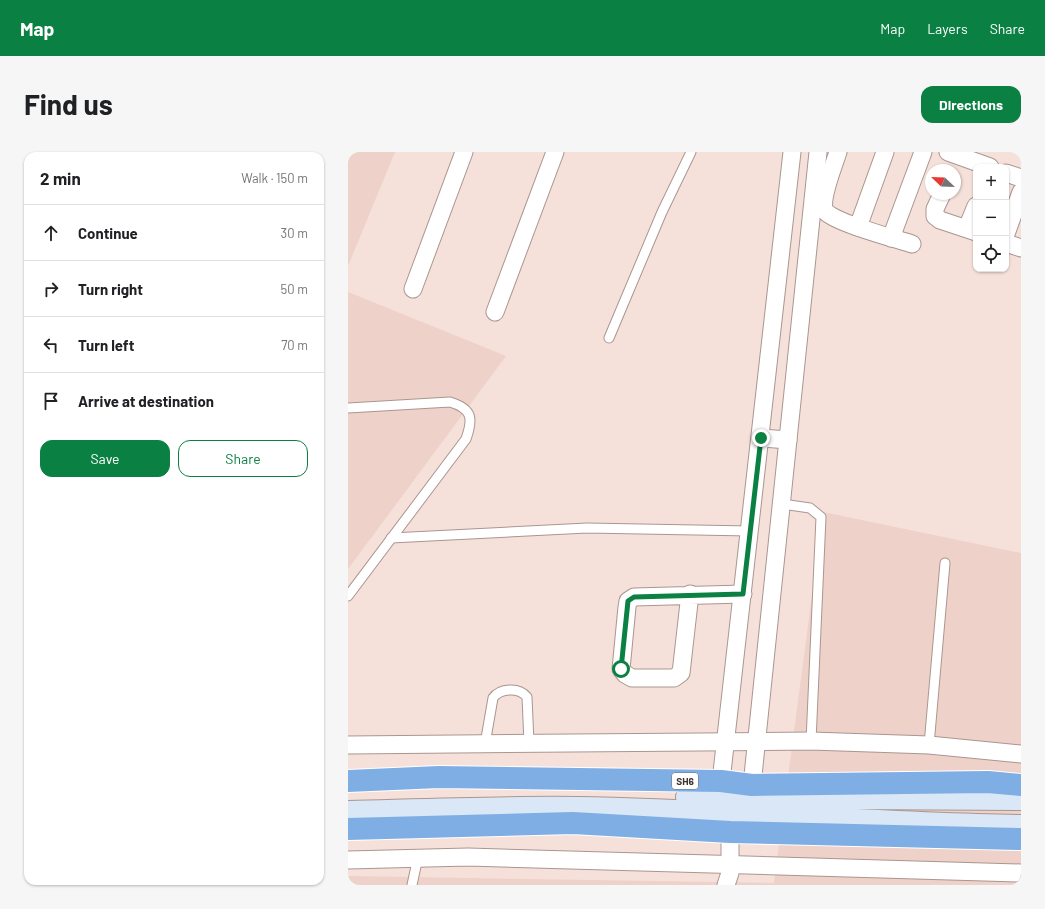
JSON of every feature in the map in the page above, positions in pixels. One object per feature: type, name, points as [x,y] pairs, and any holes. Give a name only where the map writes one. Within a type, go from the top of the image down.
[{"type":"highway","name":"SH6","points":[[348,780],[439,777],[721,782],[752,785],[988,782],[1021,784]]},
{"type":"highway","points":[[348,829],[574,823],[730,832],[1021,839]]},
{"type":"main road","points":[[348,798],[578,792],[758,798],[927,797],[1021,799]]},
{"type":"main road","points":[[348,812],[578,808],[753,814],[957,825],[1021,826]]},
{"type":"street","points":[[413,289],[464,152]]},
{"type":"street","points":[[494,312],[555,152]]},
{"type":"street","points":[[721,782],[761,438],[792,152]]},
{"type":"street","points":[[752,785],[758,742],[818,152]]},
{"type":"street","points":[[838,152],[824,200],[824,210],[829,216],[912,244]]},
{"type":"street","points":[[858,227],[884,152]]},
{"type":"street","points":[[891,238],[923,152]]},
{"type":"street","points":[[953,159],[976,164]]},
{"type":"street","points":[[1009,174],[1021,178]]},
{"type":"street","points":[[1009,226],[1021,192]]},
{"type":"street","points":[[939,200],[935,209],[935,216],[940,220],[971,230]]},
{"type":"street","points":[[1009,244],[1021,248]]},
{"type":"street","points":[[761,438],[788,440]]},
{"type":"street","points":[[690,594],[681,673],[674,678],[632,678],[625,674],[621,669],[628,601],[634,597],[690,594],[743,594]]},
{"type":"street","points":[[348,745],[811,741],[929,745],[1021,754]]},
{"type":"street","points":[[726,885],[730,873],[730,832]]},
{"type":"street","points":[[348,860],[418,857],[730,864],[1021,873]]},
{"type":"lane","points":[[609,338],[662,212],[692,152]]},
{"type":"lane","points":[[348,408],[450,402],[462,407],[470,417],[471,423],[466,439],[348,596]]},
{"type":"lane","points":[[782,504],[810,508],[821,517],[811,741]]},
{"type":"lane","points":[[391,538],[587,528],[750,531]]},
{"type":"lane","points":[[929,745],[945,563]]},
{"type":"lane","points":[[485,744],[493,698],[496,694],[507,690],[522,692],[527,697],[529,743]]},
{"type":"lane","points":[[412,885],[418,857]]},
{"type":"shaded area","points":[[348,152],[395,152],[348,266]]},
{"type":"shaded area","points":[[348,292],[506,356],[348,569]]},
{"type":"shaded area","points":[[823,512],[1021,553],[1021,885],[348,885],[348,876],[774,883]]},
{"type":"route","points":[[621,669],[628,601],[634,597],[690,594],[743,594],[761,438]]}]
